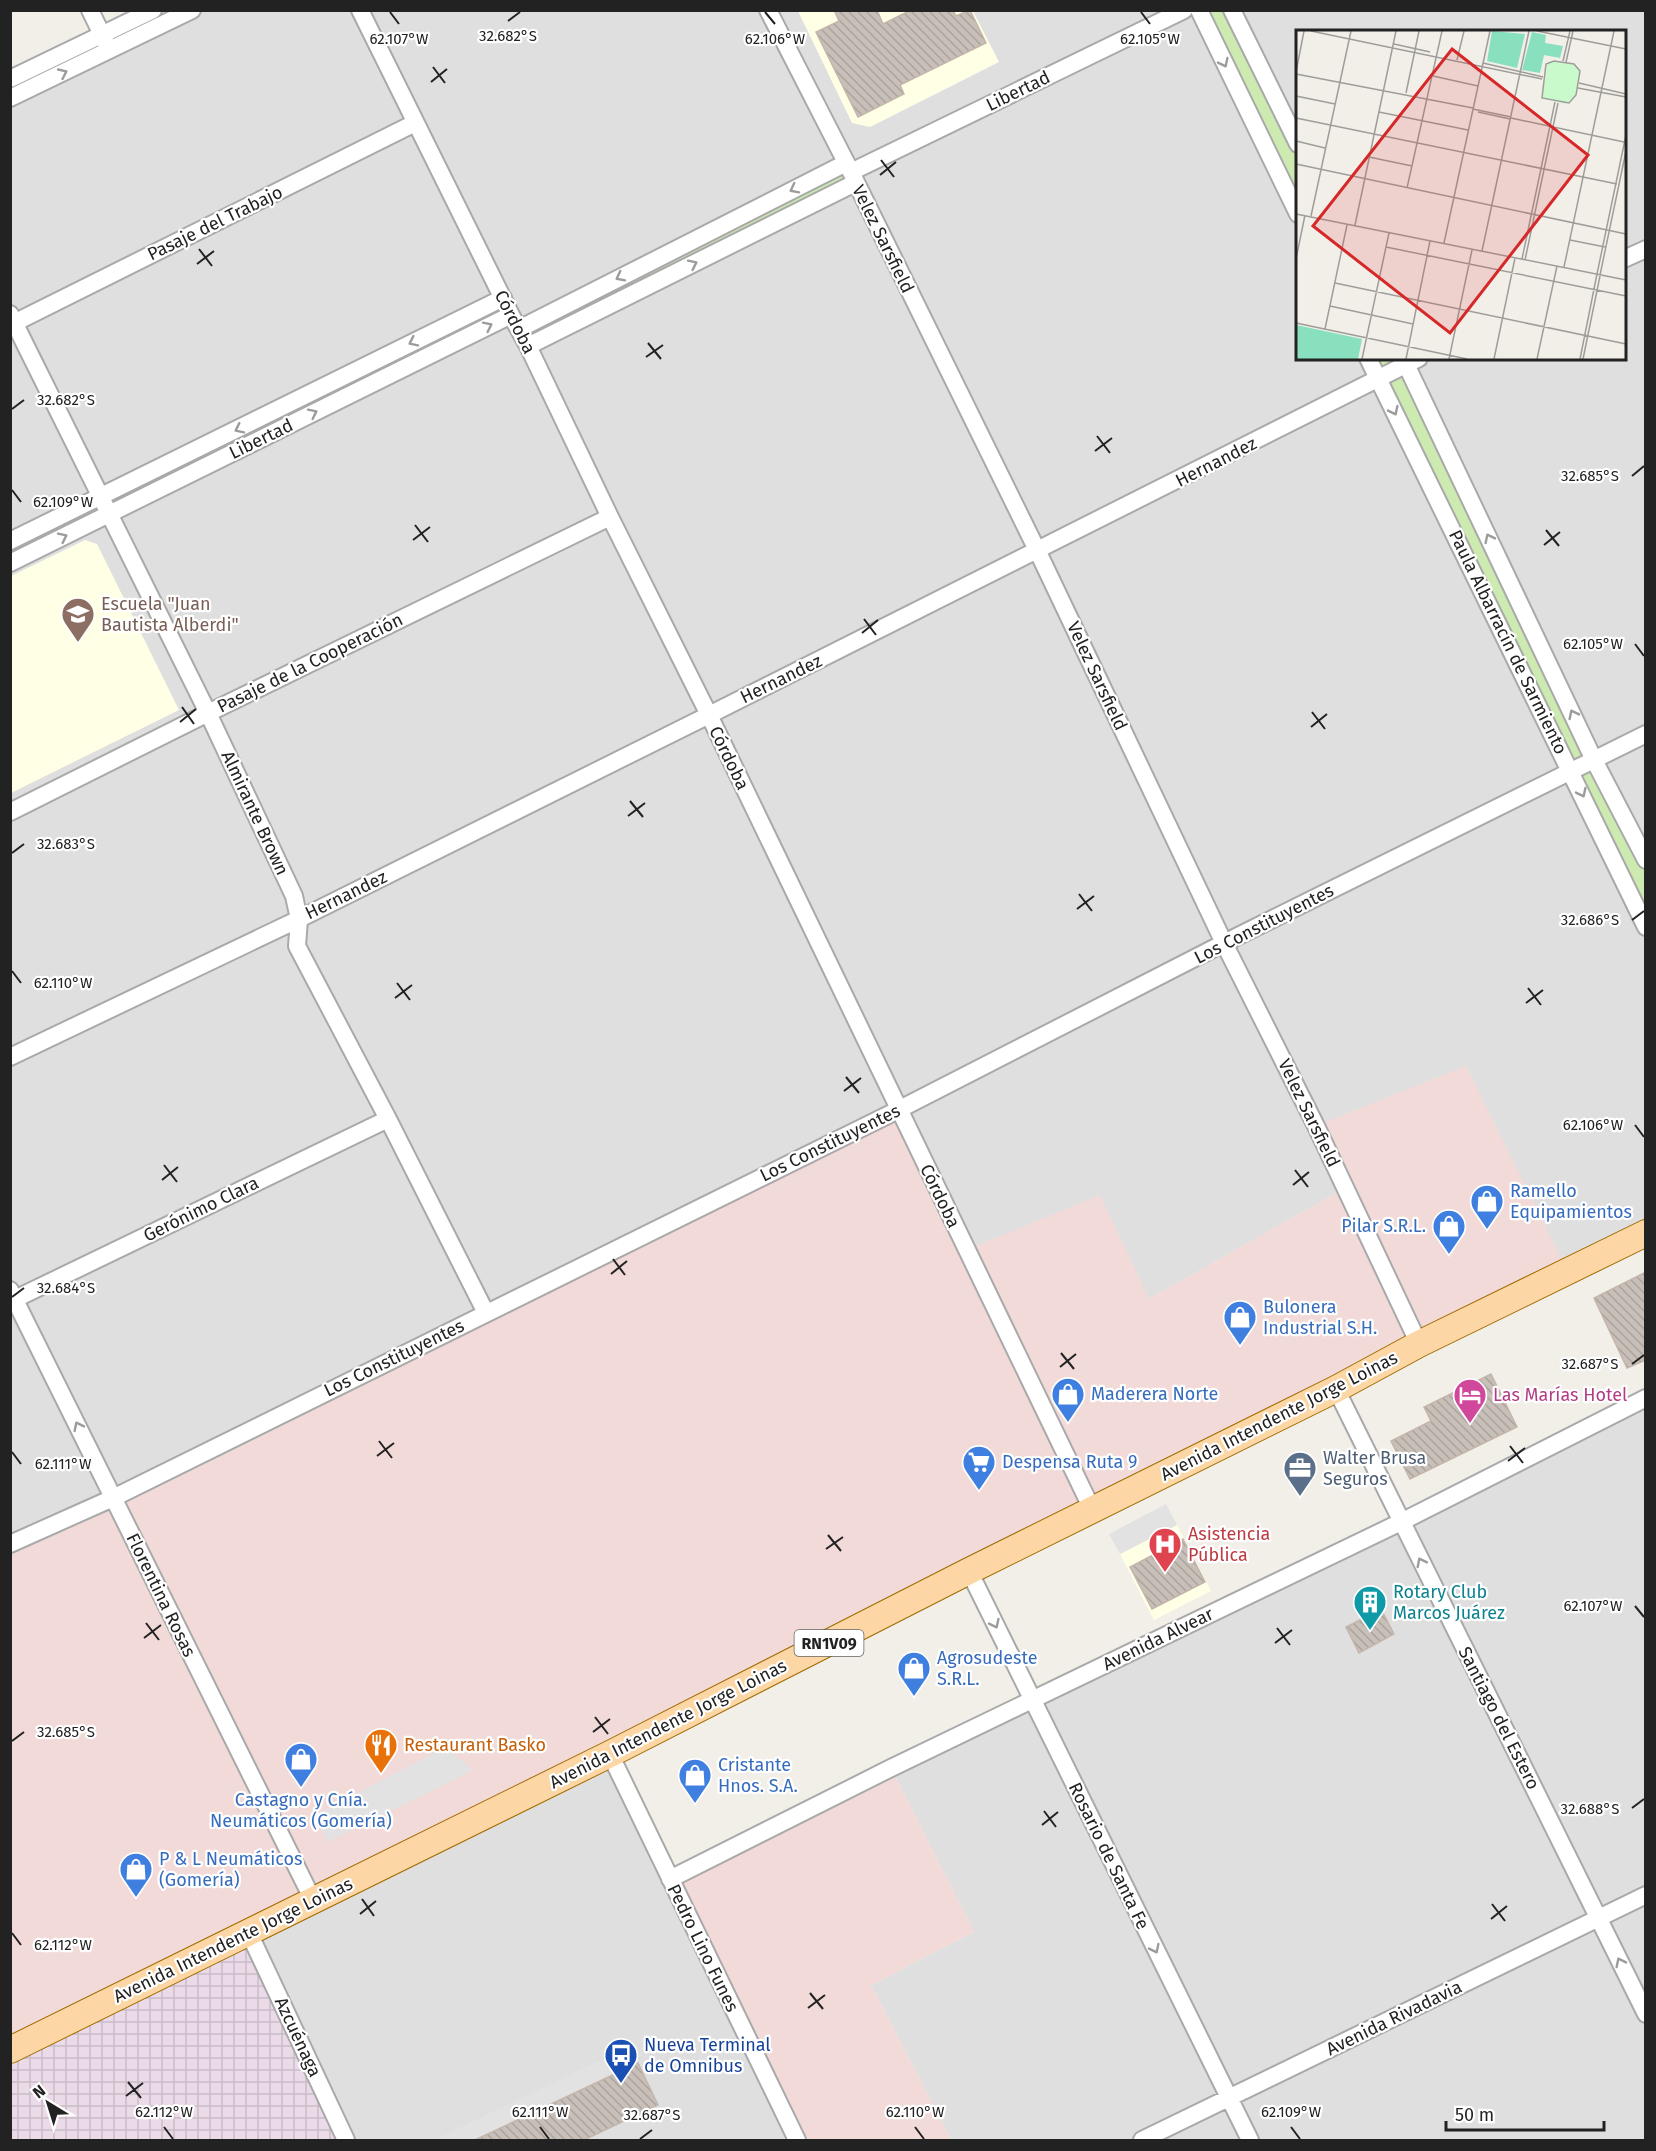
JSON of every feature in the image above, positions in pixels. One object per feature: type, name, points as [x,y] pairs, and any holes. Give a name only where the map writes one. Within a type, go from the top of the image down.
[{"type":"main road","name":"Avenida Intendente Jorge Loinas","points":[[10,2050],[610,1754],[1092,1509],[1336,1389],[1419,1344],[1646,1233]]},
{"type":"street","points":[[90,10],[106,43]]},
{"type":"street","points":[[10,98],[106,43],[153,10]]},
{"type":"street","points":[[10,79],[192,10]]},
{"type":"street","name":"Córdoba","points":[[360,10],[709,715],[1092,1509]]},
{"type":"street","name":"Velez Sarsfield","points":[[768,10],[1038,552],[1224,943],[1316,1126],[1419,1344]]},
{"type":"street","name":"Libertad","points":[[528,346],[851,173],[1184,10]]},
{"type":"street","points":[[1199,10],[1296,210]]},
{"type":"street","points":[[1232,10],[1296,140]]},
{"type":"street","name":"Pasaje del Trabajo","points":[[12,318],[415,123]]},
{"type":"street","name":"Libertad","points":[[10,563],[515,322],[851,173]]},
{"type":"street","points":[[1626,258],[1646,249]]},
{"type":"street","name":"Libertad","points":[[10,541],[503,298]]},
{"type":"street","name":"Almirante Brown","points":[[12,318],[111,514],[294,896],[299,919],[297,946],[486,1313]]},
{"type":"street","name":"Paula Albarracín de Sarmiento","points":[[1369,360],[1646,927]]},
{"type":"street","name":"Hernandez","points":[[10,1057],[299,919],[1038,552],[1378,380],[1409,361]]},
{"type":"street","name":"Paula Albarracín de Sarmiento","points":[[1409,361],[1594,760],[1646,860]]},
{"type":"street","name":"Pasaje de la Cooperación","points":[[10,812],[610,517]]},
{"type":"street","name":"Los Constituyentes","points":[[10,1544],[113,1498],[898,1110],[1224,943],[1646,734]]},
{"type":"street","name":"Gerónimo Clara","points":[[13,1294],[388,1119]]},
{"type":"street","name":"Florentina Rosas","points":[[13,1294],[313,1900]]},
{"type":"street","name":"Santiago del Estero","points":[[1336,1389],[1646,2014]]},
{"type":"street","name":"Avenida Alvear","points":[[670,1879],[891,1768],[1401,1522],[1646,1398]]},
{"type":"street","name":"Rosario de Santa Fe","points":[[969,1571],[1250,2140]]},
{"type":"street","name":"Pedro Lino Funes","points":[[610,1754],[797,2140]]},
{"type":"street","name":"Avenida Rivadavia","points":[[1142,2140],[1646,1895]]},
{"type":"street","name":"Azcuénaga","points":[[249,1933],[346,2140]]},
{"type":"shaded area","points":[[192,11],[1645,11],[1645,1233],[1568,1272],[1345,1188],[1149,1299],[966,1250],[11,1544],[11,98]]},
{"type":"shaded area","points":[[798,11],[973,11],[999,62],[870,127],[852,123]]},
{"type":"shaded area","name":"Escuela \"Juan Bautista Alberdi\"","points":[[85,540],[97,544],[179,710],[11,793],[11,576]]},
{"type":"shaded area","points":[[1466,1066],[1568,1272],[11,2050],[11,1544],[898,1110],[966,1250],[1100,1195],[1149,1299],[1345,1188],[1316,1126]]},
{"type":"shaded area","points":[[1645,1398],[1645,2140],[951,2140],[871,1985],[974,1932],[891,1768]]},
{"type":"shaded area","points":[[1166,1504],[1177,1525],[1120,1554],[1109,1534]]},
{"type":"shaded area","name":"Asistencia Pública","points":[[1177,1525],[1211,1591],[1154,1620],[1120,1554]]},
{"type":"shaded area","points":[[445,1747],[473,1770],[328,1842],[314,1816]]},
{"type":"shaded area","points":[[610,1754],[797,2140],[346,2140],[249,1933]]},
{"type":"shaded area","points":[[891,1768],[974,1932],[871,1985],[951,2140],[797,2140],[670,1879]]},
{"type":"shaded area","points":[[249,1933],[346,2140],[11,2140],[11,2050]]},
{"type":"shaded area","points":[[630,2046],[638,2063],[475,2140],[434,2140]]},
{"type":"green space","points":[[1199,11],[1232,11],[1296,142],[1296,212]]},
{"type":"green space","points":[[846,163],[855,183],[528,346],[519,329]]},
{"type":"green space","points":[[1368,360],[1403,360],[1645,860],[1645,927]]},
{"type":"building","points":[[834,10],[877,10],[883,24],[911,10],[953,10],[956,16],[970,10],[986,43],[900,85],[904,94],[858,117],[816,32],[839,21]]},
{"type":"building","points":[[1646,1272],[1646,1360],[1627,1368],[1594,1298]]},
{"type":"building","name":"Las Marías Hotel","points":[[1491,1374],[1517,1427],[1410,1479],[1391,1441],[1431,1421],[1424,1407]]},
{"type":"building","name":"Asistencia Pública","points":[[1183,1539],[1205,1582],[1152,1609],[1130,1567]]},
{"type":"building","name":"Rotary Club Marcos Juárez","points":[[1381,1609],[1394,1634],[1359,1653],[1346,1627]]},
{"type":"building","name":"Nueva Terminal de Omnibus","points":[[638,2063],[658,2105],[584,2140],[475,2140]]},
{"type":"place","name":"Escuela \"Juan Bautista Alberdi\"","points":[[78,643]]},
{"type":"place","name":"Ramello Equipamientos","points":[[1487,1230]]},
{"type":"place","name":"Pilar S.R.L.","points":[[1449,1255]]},
{"type":"place","name":"Bulonera Industrial S.H.","points":[[1240,1346]]},
{"type":"place","name":"Maderera Norte","points":[[1068,1423]]},
{"type":"place","name":"Las Marías Hotel","points":[[1470,1424]]},
{"type":"place","name":"Despensa Ruta 9","points":[[979,1491]]},
{"type":"place","name":"Walter Brusa Seguros","points":[[1300,1497]]},
{"type":"place","name":"Asistencia Pública","points":[[1165,1573]]},
{"type":"place","name":"Rotary Club Marcos Juárez","points":[[1370,1631]]},
{"type":"place","name":"Agrosudeste S.R.L.","points":[[914,1697]]},
{"type":"place","name":"Restaurant Basko","points":[[381,1774]]},
{"type":"place","name":"Castagno y Cnía. Neumáticos (Gomería)","points":[[301,1788]]},
{"type":"place","name":"Cristante Hnos. S.A.","points":[[695,1804]]},
{"type":"place","name":"P & L Neumáticos (Gomería)","points":[[136,1898]]},
{"type":"place","name":"Nueva Terminal de Omnibus","points":[[621,2084]]}]
